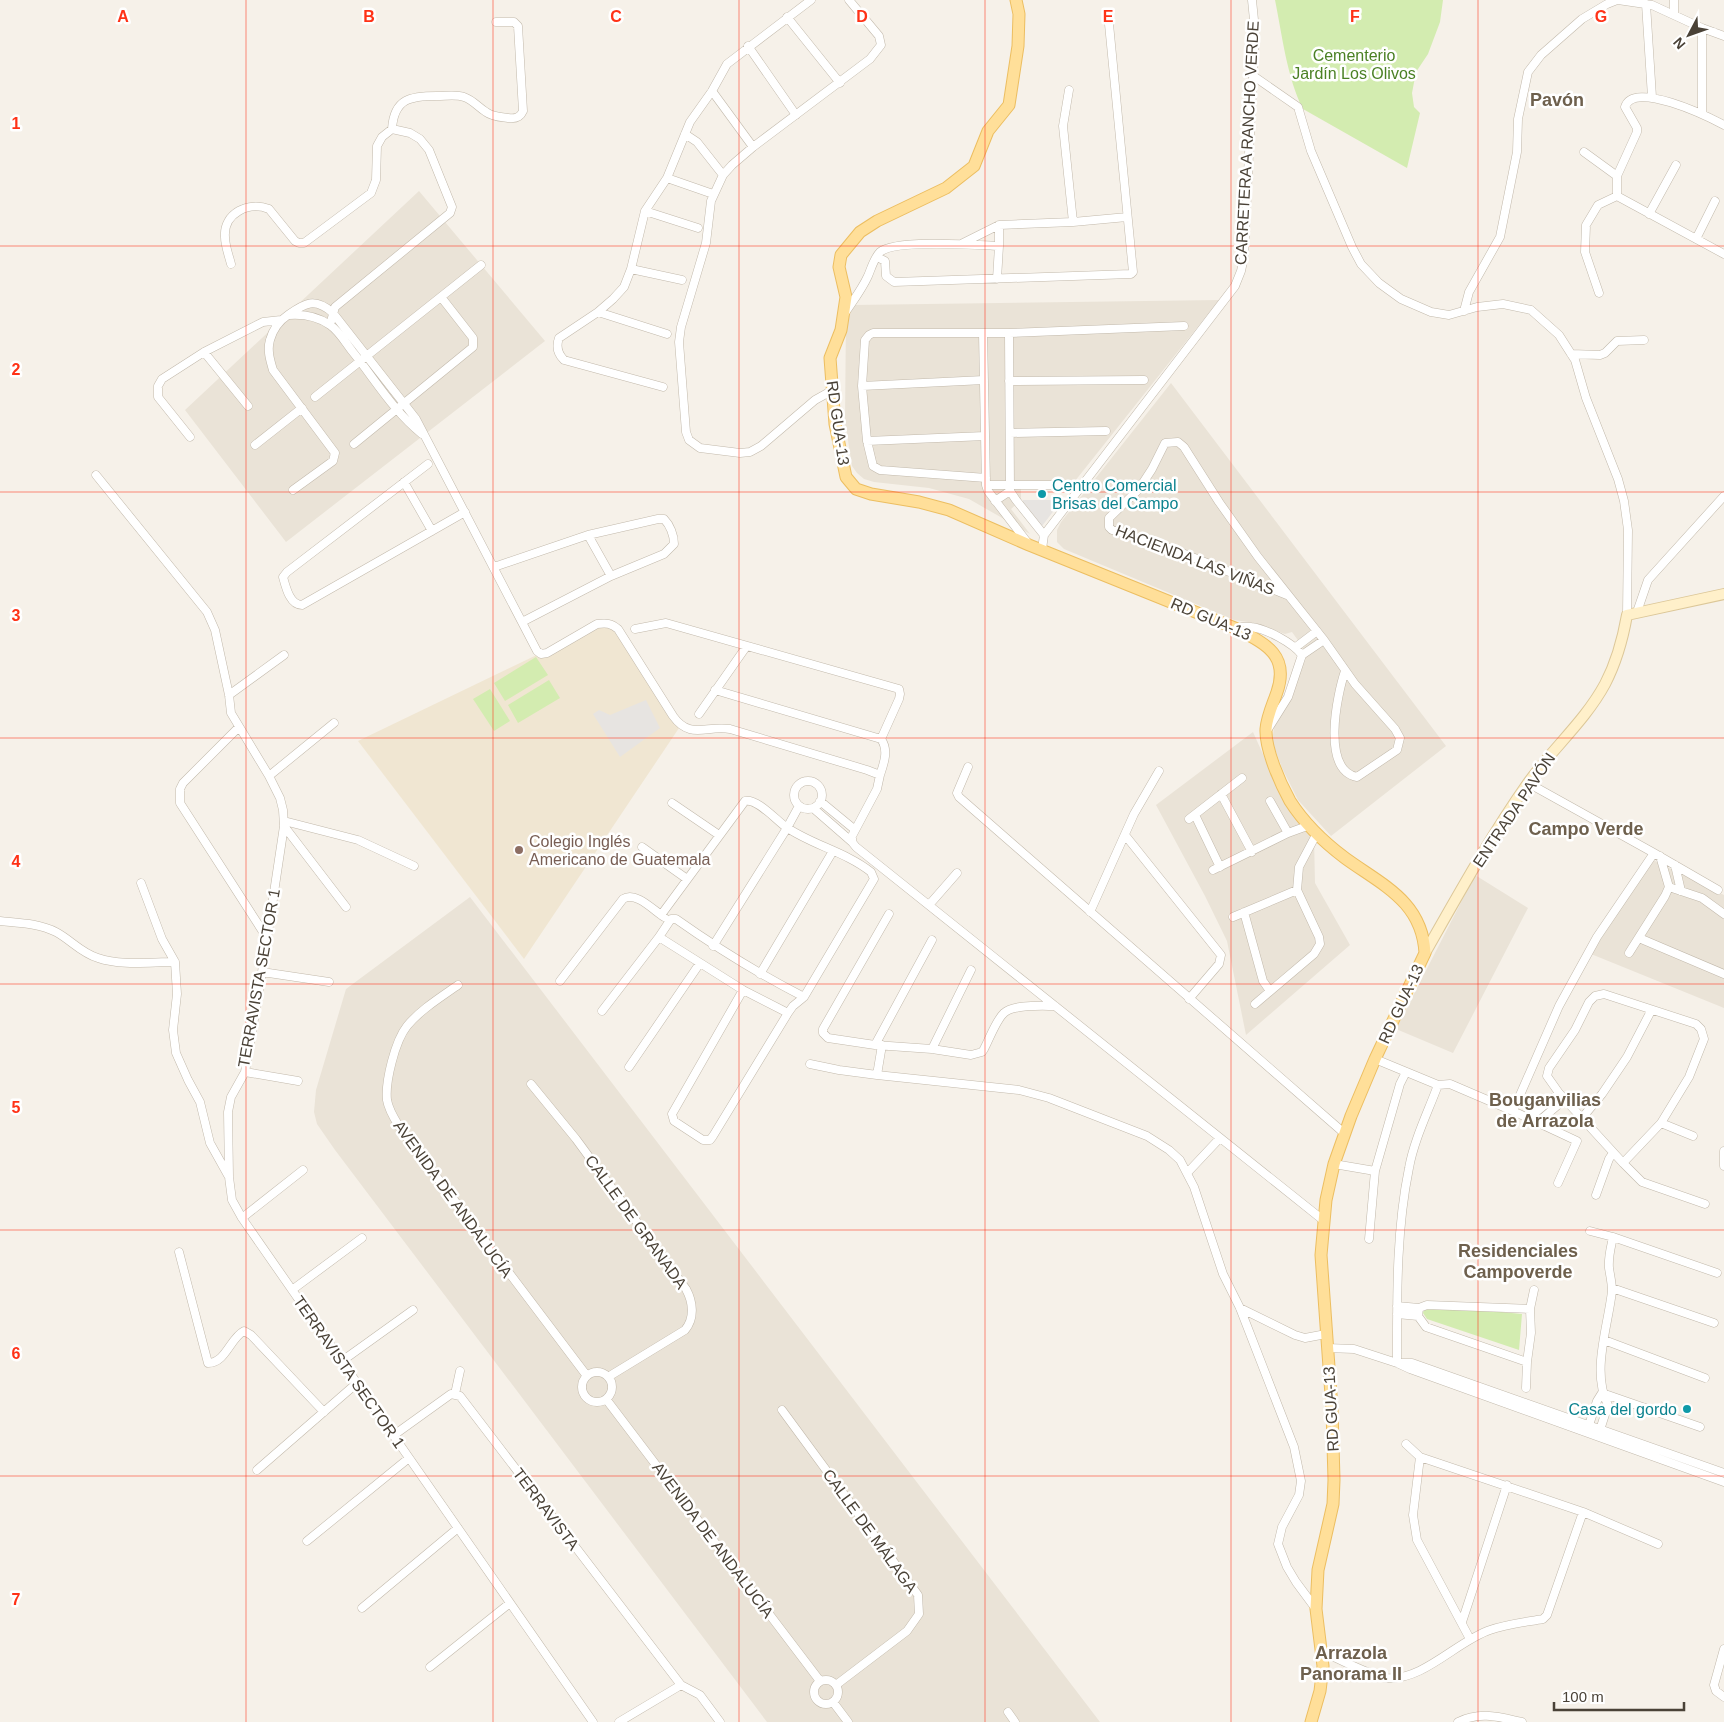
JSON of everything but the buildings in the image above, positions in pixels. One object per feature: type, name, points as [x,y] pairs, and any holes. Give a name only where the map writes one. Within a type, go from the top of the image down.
[{"type":"main road","name":"RD GUA-13","points":[[1016,0],[1019,14],[1018,46],[1009,105],[988,131],[974,166],[946,188],[877,221],[860,232],[841,255],[838,267],[846,297],[844,316],[841,330],[830,358],[836,424],[842,462],[846,477],[856,489],[870,494],[919,502],[949,510],[1029,545],[1236,628],[1263,642],[1274,653],[1281,670],[1279,686],[1268,716],[1266,732],[1274,768],[1290,801],[1313,829],[1334,849],[1390,888],[1404,902],[1420,927],[1426,953],[1375,1059],[1344,1133],[1328,1184],[1321,1255],[1332,1409],[1333,1504],[1318,1570],[1316,1609],[1323,1652],[1322,1679],[1311,1722]]},
{"type":"street","points":[[662,387],[564,360],[559,355],[557,343],[559,338],[598,312],[624,287],[631,269],[645,211],[667,178],[690,122],[712,91],[727,64],[748,46],[811,0]]},
{"type":"street","points":[[834,390],[820,396],[761,446],[750,452],[740,453],[700,448],[689,440],[686,432],[679,342],[681,327],[706,243],[709,208],[713,194],[723,175],[753,147],[870,58],[880,46],[879,36],[849,0]]},
{"type":"street","name":"CARRETERA A RANCHO VERDE","points":[[1042,550],[1044,535],[1235,286],[1241,271],[1244,257],[1255,30],[1252,0]]},
{"type":"street","points":[[1464,311],[1469,292],[1500,237],[1518,152],[1518,119],[1528,72],[1542,55],[1582,19],[1617,0],[1646,4],[1724,36]]},
{"type":"street","points":[[1674,0],[1674,14]]},
{"type":"street","points":[[1646,4],[1652,97]]},
{"type":"street","points":[[787,17],[840,82]]},
{"type":"street","points":[[231,264],[225,232],[228,222],[242,208],[269,208],[296,241],[304,243],[371,193],[376,180],[377,146],[382,137],[392,129],[394,115],[405,101],[416,96],[460,96],[468,98],[492,116],[514,119],[521,115],[523,111],[518,26],[514,22],[496,22]]},
{"type":"street","points":[[877,257],[884,260],[886,276],[894,282],[1131,274],[1133,272],[1109,24]]},
{"type":"street","points":[[1702,28],[1702,114]]},
{"type":"street","points":[[748,46],[796,115]]},
{"type":"street","points":[[1252,75],[1298,107],[1311,151],[1361,264],[1379,283],[1401,299],[1431,312],[1449,315],[1503,304],[1532,310],[1560,335],[1575,360],[1586,398],[1618,479],[1624,501],[1628,530],[1632,614]]},
{"type":"street","points":[[1069,90],[1063,126],[1073,222]]},
{"type":"street","points":[[712,91],[753,147]]},
{"type":"street","points":[[1616,196],[1617,176],[1637,132],[1637,128],[1624,107],[1626,102],[1632,98],[1652,97],[1702,114],[1724,125]]},
{"type":"street","points":[[330,325],[335,307],[450,213],[452,208],[429,150],[415,136],[401,130],[392,129]]},
{"type":"street","points":[[685,134],[697,142],[723,175]]},
{"type":"street","points":[[1584,152],[1617,176]]},
{"type":"street","points":[[1650,214],[1676,165]]},
{"type":"street","points":[[667,178],[713,194]]},
{"type":"street","points":[[1616,196],[1724,254]]},
{"type":"street","points":[[1599,293],[1585,252],[1586,225],[1598,205],[1616,196]]},
{"type":"street","points":[[1696,239],[1715,201]]},
{"type":"street","points":[[645,211],[698,228]]},
{"type":"street","points":[[961,244],[999,225],[1073,222],[1127,217]]},
{"type":"street","points":[[997,279],[999,225]]},
{"type":"street","points":[[844,316],[880,252],[886,249],[907,245],[961,244],[999,246]]},
{"type":"street","points":[[315,397],[481,265]]},
{"type":"street","points":[[631,269],[682,280]]},
{"type":"street","points":[[354,444],[400,405],[471,350],[474,344],[473,338],[440,297]]},
{"type":"street","points":[[293,490],[331,463],[335,455],[333,448],[279,379],[270,360],[270,339],[274,329],[281,320],[300,306],[313,303],[322,305],[333,313],[363,358],[400,405],[416,420],[537,650],[542,654],[554,650],[596,624],[612,624],[618,630],[678,724],[696,731],[715,728],[730,729],[880,775]]},
{"type":"street","points":[[598,312],[668,334]]},
{"type":"street","points":[[289,315],[303,314],[330,325],[363,358]]},
{"type":"street","points":[[190,437],[159,400],[157,390],[162,379],[204,352],[263,322],[281,320]]},
{"type":"street","points":[[1070,484],[1010,488],[986,482],[874,468],[871,463],[867,441],[862,386],[865,340],[871,334],[1009,334],[1184,326]]},
{"type":"street","points":[[983,333],[986,482],[988,491],[1029,545]]},
{"type":"street","points":[[1009,334],[1010,488],[1016,500],[1044,535]]},
{"type":"street","points":[[1571,354],[1600,355],[1605,353],[1618,340],[1644,340]]},
{"type":"street","points":[[204,352],[248,406]]},
{"type":"street","points":[[862,386],[984,380]]},
{"type":"street","points":[[1009,381],[1144,380]]},
{"type":"street","points":[[255,446],[302,408]]},
{"type":"street","points":[[1010,434],[1106,431]]},
{"type":"street","points":[[867,441],[985,436]]},
{"type":"street","name":"HACIENDA LAS VIÑAS","points":[[1287,595],[1162,545],[1112,530],[1109,527],[1109,518],[1139,489],[1165,443],[1178,442],[1184,447],[1238,531],[1324,640],[1355,684],[1395,729],[1400,738],[1394,753],[1381,759],[1357,777],[1351,776],[1342,768],[1334,738],[1340,684],[1345,671]]},
{"type":"street","points":[[428,464],[287,572],[283,578],[293,602],[297,605],[302,605],[465,512]]},
{"type":"street","name":"TERRAVISTA SECTOR 1","points":[[96,475],[207,612],[215,630],[229,694],[231,713],[269,776],[284,810],[284,823],[262,972],[245,1072],[231,1098],[228,1112],[229,1177],[232,1200],[242,1218],[592,1720]]},
{"type":"street","points":[[404,482],[432,531]]},
{"type":"street","points":[[995,501],[1010,488]]},
{"type":"street","points":[[1632,614],[1648,580],[1724,496]]},
{"type":"street","points":[[494,567],[588,535],[658,518],[664,519],[670,527],[674,539],[671,548],[664,554],[611,576],[522,622]]},
{"type":"street","points":[[588,535],[611,576]]},
{"type":"street","points":[[1632,614],[1724,594]]},
{"type":"street","name":"ENTRADA PAVÓN","points":[[1426,953],[1479,858],[1528,784],[1591,705],[1605,684],[1632,614]]},
{"type":"street","points":[[634,629],[666,623],[898,689],[899,699],[881,739]]},
{"type":"street","points":[[1236,628],[1252,627],[1268,632],[1296,647],[1302,655]]},
{"type":"street","points":[[1296,647],[1317,631]]},
{"type":"street","points":[[1266,732],[1288,698],[1302,655],[1324,640]]},
{"type":"street","points":[[699,714],[746,646]]},
{"type":"street","points":[[229,694],[284,654]]},
{"type":"street","points":[[716,690],[881,739],[884,744],[885,754],[877,789],[854,829],[852,842]]},
{"type":"street","points":[[269,776],[334,723]]},
{"type":"street","points":[[239,727],[183,783],[180,789],[180,803],[267,938]]},
{"type":"street","points":[[968,767],[957,793],[958,798],[1344,1133]]},
{"type":"street","points":[[1090,912],[1134,814],[1158,771]]},
{"type":"street","points":[[1242,778],[1192,817],[1217,869],[1288,834],[1313,829]]},
{"type":"street","points":[[805,780],[817,784],[822,795],[820,801],[813,808],[808,809],[799,806],[795,800],[795,788],[805,780]]},
{"type":"street","points":[[1528,784],[1657,854],[1718,890]]},
{"type":"street","points":[[1221,794],[1252,852]]},
{"type":"street","points":[[661,915],[742,804],[749,800],[754,801],[787,828],[868,870],[873,875],[874,879],[804,997],[788,1013],[713,1136],[710,1140],[703,1140],[674,1121],[672,1114],[743,990]]},
{"type":"street","points":[[820,801],[854,829]]},
{"type":"street","points":[[1270,801],[1288,834]]},
{"type":"street","points":[[672,803],[719,835]]},
{"type":"street","points":[[713,946],[799,806]]},
{"type":"street","points":[[813,808],[856,847],[1324,1220]]},
{"type":"street","points":[[284,823],[358,840],[414,866]]},
{"type":"street","points":[[284,823],[346,907]]},
{"type":"street","points":[[1255,1004],[1314,954],[1320,944],[1319,937],[1297,890],[1299,867],[1313,829]]},
{"type":"street","points":[[1125,835],[1221,955],[1219,964],[1189,999]]},
{"type":"street","points":[[642,847],[687,879]]},
{"type":"street","points":[[760,974],[833,851]]},
{"type":"street","points":[[1657,854],[1669,887]]},
{"type":"street","points":[[1513,1111],[1559,1006],[1597,938],[1657,854]]},
{"type":"street","points":[[1675,865],[1681,891]]},
{"type":"street","points":[[929,905],[957,873]]},
{"type":"street","points":[[141,884],[162,939],[174,962],[177,994],[173,1030],[176,1053],[200,1102],[210,1143],[229,1177]]},
{"type":"street","points":[[1669,887],[1702,898],[1724,914]]},
{"type":"street","points":[[1629,953],[1669,887]]},
{"type":"street","points":[[1233,917],[1297,890]]},
{"type":"street","points":[[560,981],[623,899],[635,897],[670,921]]},
{"type":"street","points":[[1244,912],[1263,981],[1270,992]]},
{"type":"street","points":[[889,914],[822,1033],[828,1038],[971,1055],[984,1049],[1004,1014],[1012,1009],[1055,1006]]},
{"type":"street","points":[[602,1011],[671,919],[676,919],[713,946],[804,997]]},
{"type":"street","points":[[0,921],[41,925],[58,933],[86,954],[100,959],[120,962],[174,962]]},
{"type":"street","points":[[659,937],[743,990],[788,1013]]},
{"type":"street","points":[[1639,938],[1724,974]]},
{"type":"street","points":[[877,1075],[879,1045],[932,940]]},
{"type":"street","points":[[629,1067],[700,963]]},
{"type":"street","points":[[932,1049],[971,970]]},
{"type":"street","points":[[262,972],[329,982]]},
{"type":"street","name":"AVENIDA DE ANDALUCÍA","points":[[458,985],[417,1017],[403,1031],[388,1078],[387,1100],[389,1109],[402,1131],[587,1376]]},
{"type":"street","points":[[1622,1163],[1661,1123],[1689,1077],[1704,1039],[1703,1032],[1696,1024],[1651,1011],[1604,994],[1595,996],[1588,1002],[1575,1030],[1549,1068],[1547,1076],[1613,1153],[1622,1163],[1642,1182],[1705,1204]]},
{"type":"street","points":[[1582,1118],[1602,1094],[1627,1057],[1651,1011]]},
{"type":"street","points":[[1375,1059],[1438,1086],[1450,1084],[1577,1141],[1558,1183]]},
{"type":"street","points":[[810,1064],[877,1075],[1010,1088],[1048,1098],[1147,1136],[1169,1150],[1180,1160],[1188,1172],[1194,1187],[1223,1274],[1240,1308],[1294,1447],[1302,1481],[1299,1495],[1282,1527],[1278,1544],[1287,1567],[1316,1609]]},
{"type":"street","points":[[245,1072],[298,1080]]},
{"type":"street","points":[[1369,1240],[1375,1171],[1400,1084],[1406,1072]]},
{"type":"street","name":"CALLE DE GRANADA","points":[[531,1084],[576,1139],[686,1289],[691,1299],[691,1318],[689,1326],[685,1330],[608,1377]]},
{"type":"street","points":[[1397,1362],[1400,1241],[1409,1167],[1413,1151],[1438,1086]]},
{"type":"street","points":[[1529,1118],[1559,1092]]},
{"type":"street","points":[[1538,1122],[1565,1099]]},
{"type":"street","points":[[1661,1123],[1693,1136]]},
{"type":"street","points":[[1188,1172],[1220,1138]]},
{"type":"street","points":[[1724,1151],[1724,1166]]},
{"type":"street","points":[[1596,1195],[1609,1158],[1613,1153]]},
{"type":"street","points":[[1334,1164],[1375,1171]]},
{"type":"street","points":[[242,1218],[303,1170]]},
{"type":"street","points":[[1590,1231],[1613,1237],[1717,1273]]},
{"type":"street","points":[[1600,1432],[1608,1405],[1602,1393],[1600,1381],[1612,1288],[1609,1259],[1613,1237]]},
{"type":"street","points":[[292,1290],[362,1238]]},
{"type":"street","points":[[179,1252],[208,1363],[213,1363],[220,1359],[238,1334],[244,1331],[251,1335],[324,1412]]},
{"type":"street","points":[[1612,1288],[1714,1323]]},
{"type":"street","points":[[1526,1388],[1531,1332],[1530,1309],[1534,1290]]},
{"type":"street","points":[[1419,1312],[1426,1305],[1530,1309]]},
{"type":"street","points":[[1240,1308],[1295,1336],[1305,1338],[1326,1334]]},
{"type":"street","points":[[342,1361],[414,1310]]},
{"type":"street","points":[[1397,1310],[1419,1312]]},
{"type":"street","points":[[1419,1312],[1426,1327],[1527,1362]]},
{"type":"street","points":[[1604,1340],[1705,1378]]},
{"type":"street","points":[[1327,1348],[1354,1349],[1397,1362],[1410,1369],[1724,1472]]},
{"type":"street","points":[[394,1435],[447,1396],[455,1394],[460,1371]]},
{"type":"street","points":[[594,1372],[599,1372],[608,1377],[612,1386],[606,1400],[596,1402],[587,1398],[582,1390],[582,1385],[587,1376],[594,1372]]},
{"type":"street","points":[[257,1470],[357,1383]]},
{"type":"street","points":[[1602,1393],[1700,1427]]},
{"type":"street","points":[[1588,1428],[1597,1401],[1602,1393]]},
{"type":"street","name":"TERRAVISTA","points":[[455,1394],[460,1396],[681,1685]]},
{"type":"street","name":"AVENIDA DE ANDALUCÍA","points":[[606,1400],[820,1681]]},
{"type":"street","name":"CALLE DE MÁLAGA","points":[[782,1410],[918,1595],[919,1614],[907,1631],[836,1685]]},
{"type":"street","points":[[1600,1432],[1724,1482]]},
{"type":"street","points":[[1406,1444],[1420,1457],[1583,1512],[1658,1544]]},
{"type":"street","points":[[1420,1457],[1413,1515],[1418,1540],[1470,1639]]},
{"type":"street","points":[[307,1541],[409,1458]]},
{"type":"street","points":[[1462,1622],[1506,1485]]},
{"type":"street","points":[[1323,1652],[1386,1678],[1407,1677],[1470,1639],[1490,1630],[1543,1619],[1547,1615],[1583,1512]]},
{"type":"street","points":[[362,1608],[458,1528]]},
{"type":"street","points":[[430,1666],[510,1603]]},
{"type":"street","points":[[1724,1649],[1715,1681],[1716,1691],[1724,1697]]},
{"type":"street","points":[[830,1680],[836,1685],[838,1692],[833,1702],[829,1704],[821,1703],[815,1698],[814,1689],[820,1681],[830,1680]]},
{"type":"street","points":[[619,1722],[681,1685],[700,1695],[720,1722]]},
{"type":"street","points":[[833,1702],[848,1722]]},
{"type":"street","points":[[1008,1712],[1015,1722]]},
{"type":"street","points":[[1458,1722],[1469,1717],[1485,1715],[1522,1722]]},
{"type":"street","points":[[581,1722],[592,1720]]},
{"type":"shaded area","points":[[419,191],[545,341],[286,542],[185,410]]},
{"type":"shaded area","points":[[1219,300],[1071,486],[1021,487],[1021,500],[1011,509],[1030,534],[969,499],[929,488],[874,482],[864,479],[852,466],[845,421],[846,315],[853,305]]},
{"type":"shaded area","points":[[1171,383],[1446,746],[1331,836],[1298,800],[1282,768],[1272,741],[1275,721],[1305,661],[1307,653],[1292,632],[1285,634],[1255,623],[1234,620],[1064,549],[1057,542],[1057,530],[1061,522]]},
{"type":"shaded area","points":[[1023,500],[1062,500],[1042,526],[1023,503]]},
{"type":"shaded area","name":"Colegio Inglés Americano de Guatemala","points":[[597,626],[604,626],[616,631],[679,728],[524,959],[358,741]]},
{"type":"shaded area","points":[[646,700],[660,728],[620,757],[593,714],[599,710],[610,715]]},
{"type":"shaded area","points":[[1253,732],[1284,801],[1314,838],[1315,883],[1350,945],[1246,1035],[1227,941],[1156,805]]},
{"type":"shaded area","points":[[1653,860],[1724,895],[1724,1008],[1591,954]]},
{"type":"shaded area","points":[[1475,875],[1528,908],[1453,1053],[1396,1029]]},
{"type":"shaded area","points":[[470,897],[1100,1722],[767,1722],[317,1124],[314,1112],[316,1090],[346,989]]},
{"type":"green space","name":"Cementerio Jardín Los Olivos","points":[[1275,0],[1443,0],[1440,22],[1428,54],[1416,72],[1412,93],[1414,107],[1420,113],[1407,168],[1303,109],[1297,97],[1289,70]]},
{"type":"green space","points":[[536,657],[548,675],[505,701],[494,683]]},
{"type":"green space","points":[[549,680],[560,698],[518,723],[508,705]]},
{"type":"green space","points":[[490,689],[510,721],[494,731],[473,699]]},
{"type":"green space","points":[[1430,1305],[1522,1314],[1519,1350],[1427,1319],[1423,1313],[1424,1309]]},
{"type":"place","name":"Centro Comercial Brisas del Campo","points":[[1042,494]]},
{"type":"place","name":"Colegio Inglés Americano de Guatemala","points":[[519,850]]},
{"type":"place","name":"Casa del gordo","points":[[1687,1409]]},
{"type":"district","name":"Pavón","points":[[1557,100]]},
{"type":"district","name":"Campo Verde","points":[[1586,829]]},
{"type":"district","name":"Bouganvilias de Arrazola","points":[[1545,1110]]},
{"type":"district","name":"Residenciales Campoverde","points":[[1518,1261]]},
{"type":"district","name":"Arrazola Panorama II","points":[[1351,1664]]}]
